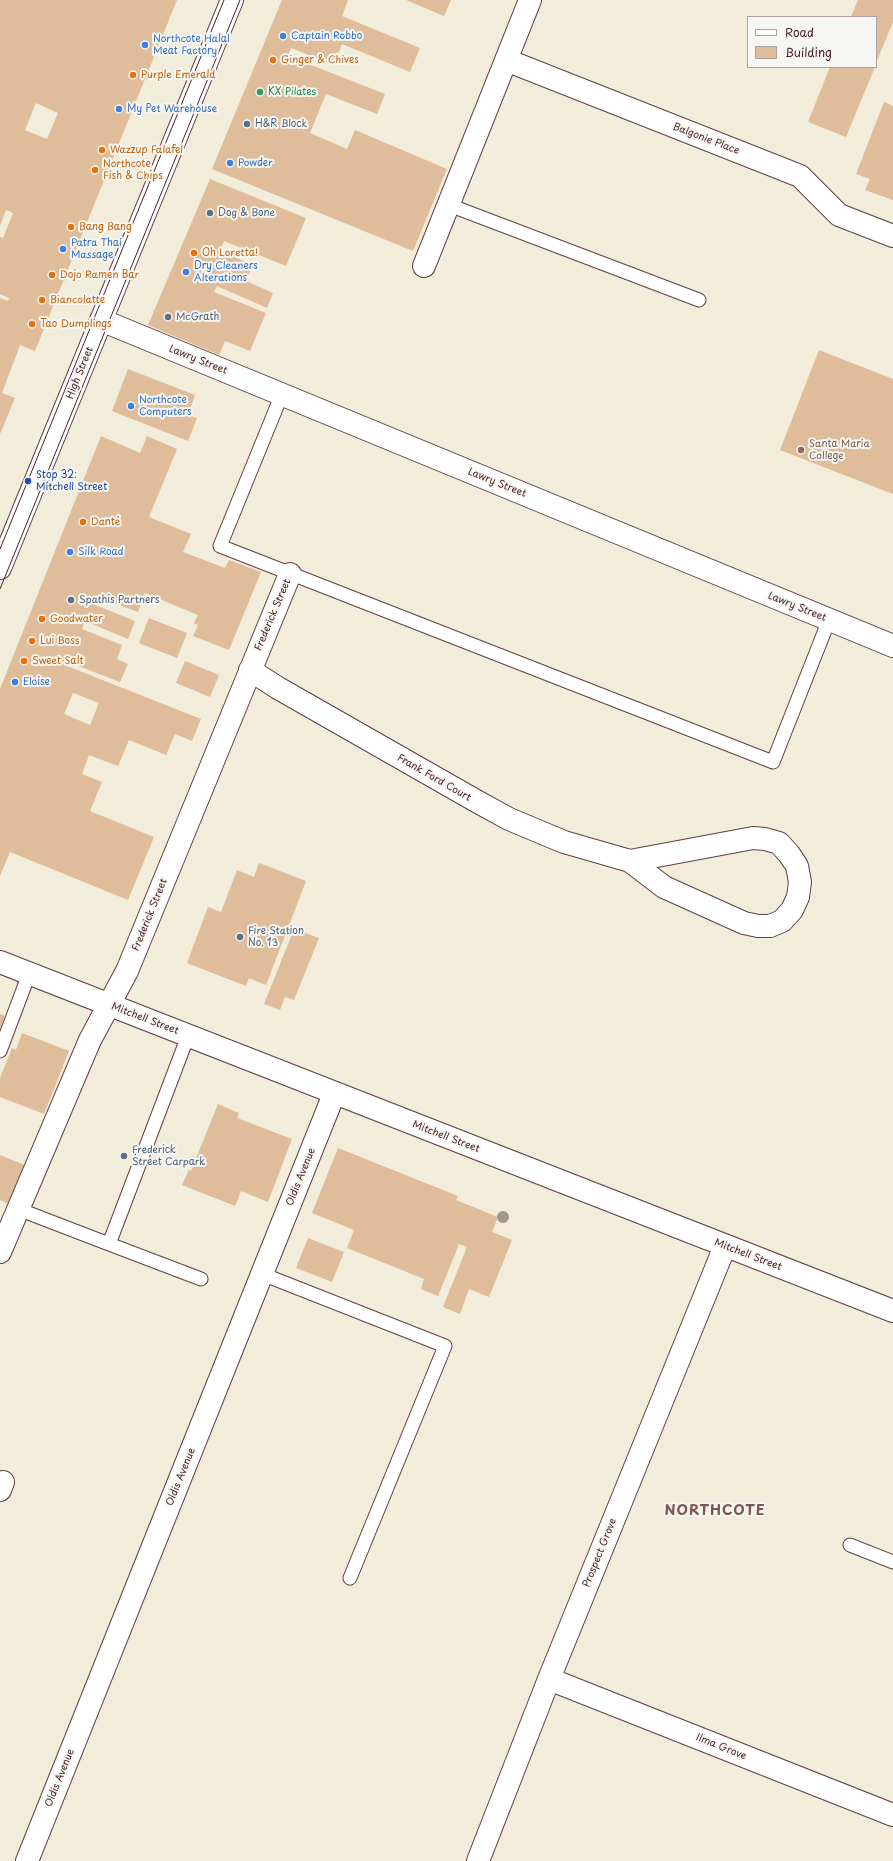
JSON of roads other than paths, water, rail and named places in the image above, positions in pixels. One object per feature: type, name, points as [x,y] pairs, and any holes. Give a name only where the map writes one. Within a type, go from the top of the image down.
[{"type":"street","name":"High Street","points":[[0,568],[232,0]]},
{"type":"street","points":[[424,266],[530,0]]},
{"type":"street","name":"Balgonie Place","points":[[506,60],[800,176],[839,215],[893,236]]},
{"type":"street","name":"Lawry Street","points":[[101,320],[893,646]]},
{"type":"street","name":"Frederick Street","points":[[0,1252],[90,1040],[127,971],[290,574]]},
{"type":"street","name":"Frank Ford Court","points":[[250,670],[278,688],[510,819],[564,842],[630,861],[664,887],[744,922],[758,926],[770,926],[782,921],[792,910],[798,898],[800,882],[797,866],[790,854],[779,844],[765,839],[753,838],[630,861]]},
{"type":"street","name":"Mitchell Street","points":[[0,962],[334,1094],[893,1311]]},
{"type":"street","name":"Oldis Avenue","points":[[27,1861],[334,1094]]},
{"type":"street","name":"Prospect Grove","points":[[478,1861],[549,1680],[725,1246]]},
{"type":"street","name":"Ilma Grove","points":[[549,1680],[893,1815]]},
{"type":"lane","points":[[449,205],[699,300]]},
{"type":"lane","points":[[282,394],[220,546],[773,762],[829,620]]},
{"type":"lane","points":[[0,1051],[29,974]]},
{"type":"lane","points":[[110,1244],[188,1036]]},
{"type":"lane","points":[[18,1209],[201,1279]]},
{"type":"lane","points":[[262,1274],[445,1346],[350,1578]]},
{"type":"lane","points":[[850,1545],[893,1562]]},
{"type":"tram line","points":[[0,549],[224,0]]},
{"type":"tram line","points":[[0,589],[240,0]]},
{"type":"place","name":"Captain Robbo","points":[[283,36]]},
{"type":"place","name":"Northcote Halal Meat Factory","points":[[145,45]]},
{"type":"place","name":"Ginger & Chives","points":[[273,60]]},
{"type":"place","name":"Purple Emerald","points":[[133,75]]},
{"type":"place","name":"KX Pilates","points":[[260,92]]},
{"type":"place","name":"My Pet Warehouse","points":[[119,109]]},
{"type":"place","name":"H&R Block","points":[[247,124]]},
{"type":"place","name":"Wazzup Falafel","points":[[102,150]]},
{"type":"place","name":"Powder","points":[[230,163]]},
{"type":"place","name":"Northcote Fish & Chips","points":[[95,170]]},
{"type":"place","name":"Dog & Bone","points":[[210,213]]},
{"type":"place","name":"Bang Bang","points":[[71,227]]},
{"type":"place","name":"Patra Thai Massage","points":[[63,249]]},
{"type":"place","name":"Oh Loretta!","points":[[194,253]]},
{"type":"place","name":"Dry Cleaners Alterations","points":[[186,272]]},
{"type":"place","name":"Dojo Ramen Bar","points":[[52,275]]},
{"type":"place","name":"Biancolatte","points":[[42,300]]},
{"type":"place","name":"McGrath","points":[[168,317]]},
{"type":"place","name":"Tao Dumplings","points":[[32,324]]},
{"type":"place","name":"Northcote Computers","points":[[131,406]]},
{"type":"place","name":"Santa Maria College","points":[[801,450]]},
{"type":"place","name":"Stop 32: Mitchell Street","points":[[28,481]]},
{"type":"place","name":"Danté","points":[[83,522]]},
{"type":"place","name":"Silk Road","points":[[70,552]]},
{"type":"place","name":"Spathis Partners","points":[[71,600]]},
{"type":"place","name":"Goodwater","points":[[42,619]]},
{"type":"place","name":"Lui Boss","points":[[32,641]]},
{"type":"place","name":"Sweet Salt","points":[[24,661]]},
{"type":"place","name":"Eloise","points":[[15,682]]},
{"type":"place","name":"Fire Station No. 13","points":[[240,937]]},
{"type":"place","name":"Frederick Street Carpark","points":[[124,1156]]},
{"type":"district","name":"NORTHCOTE","points":[[715,1511]]}]
